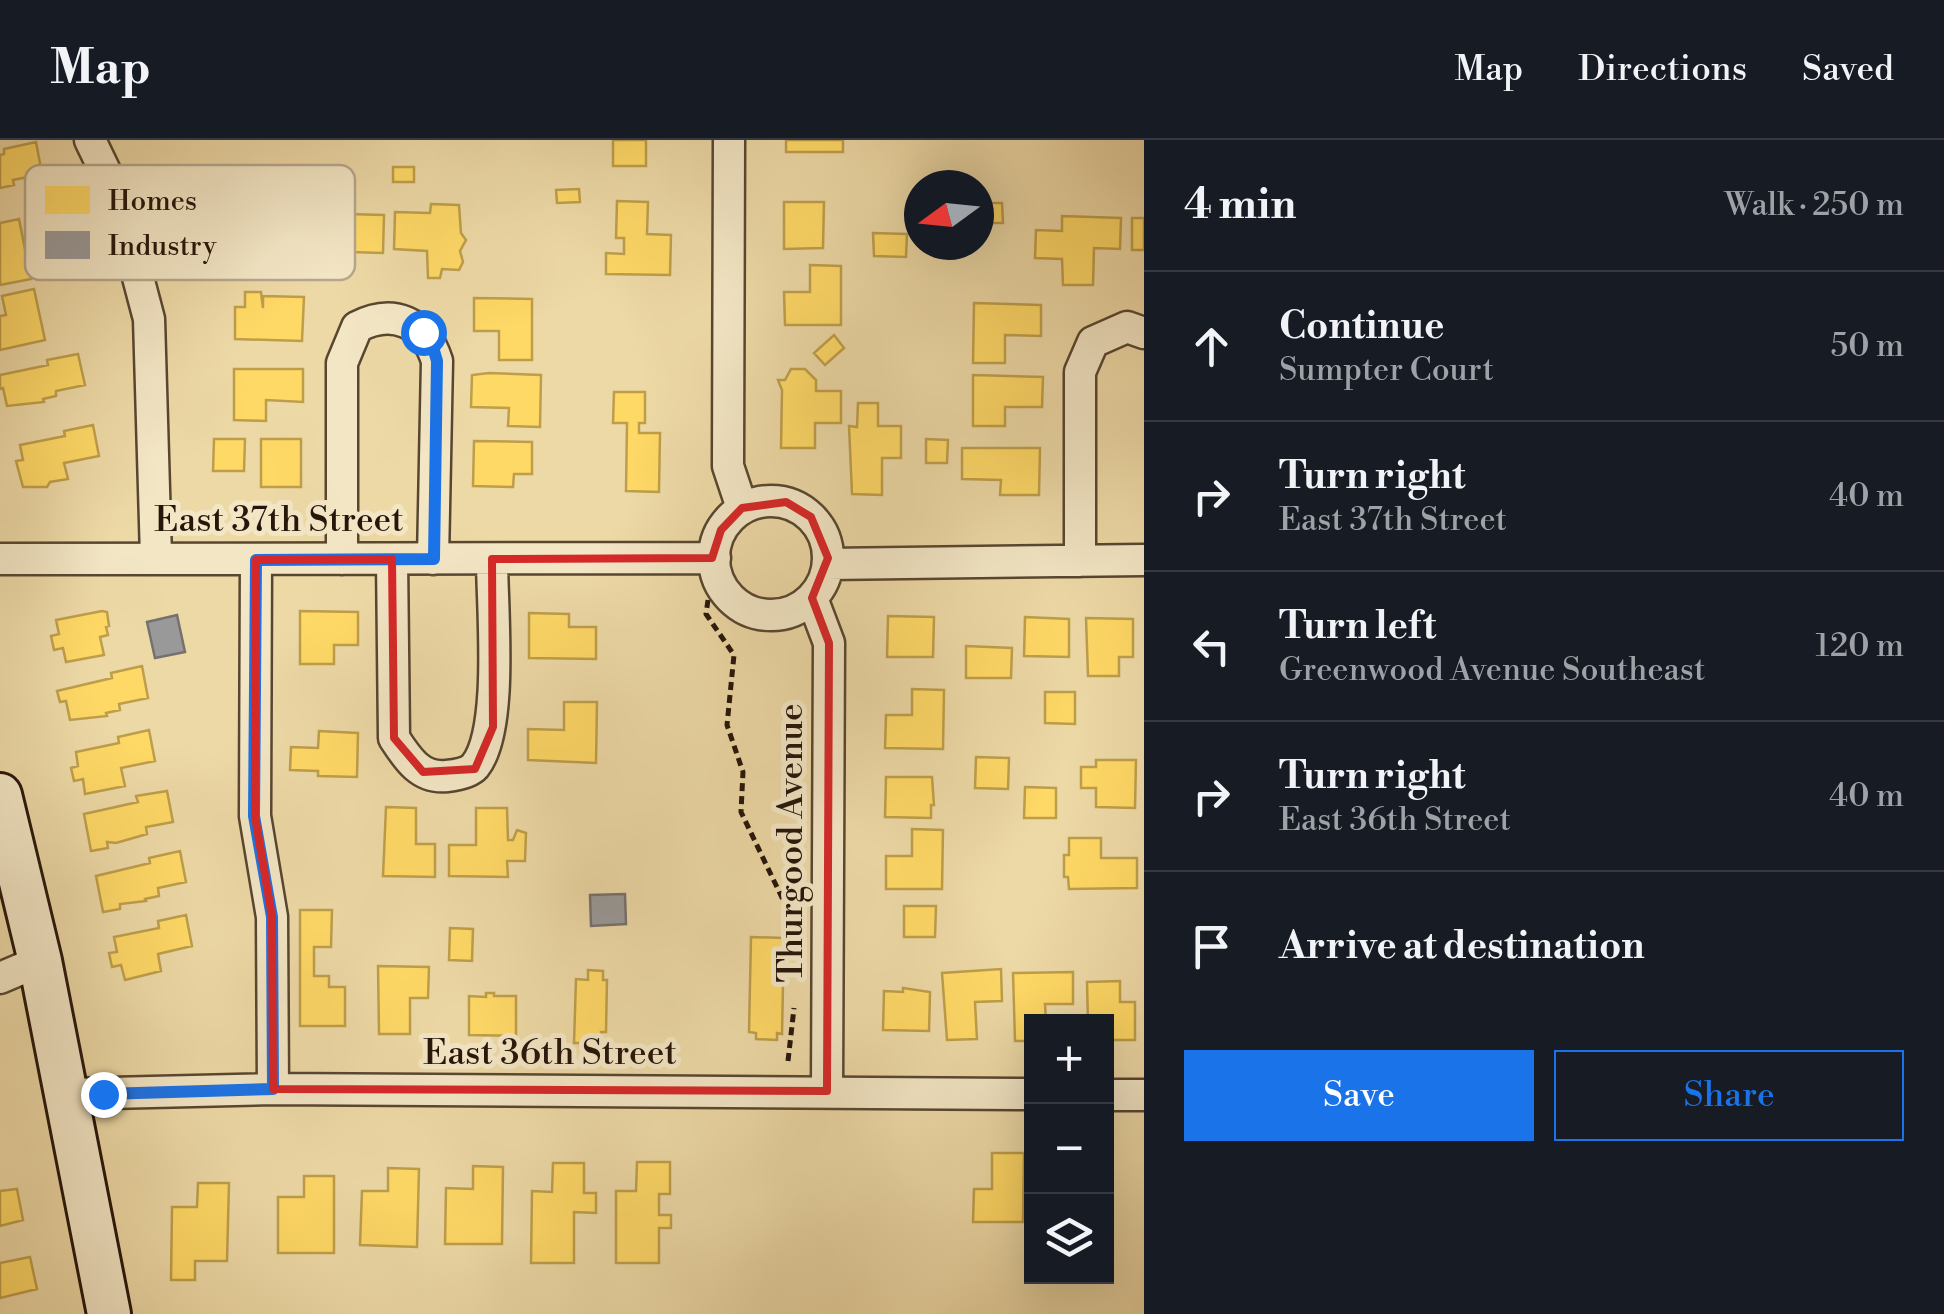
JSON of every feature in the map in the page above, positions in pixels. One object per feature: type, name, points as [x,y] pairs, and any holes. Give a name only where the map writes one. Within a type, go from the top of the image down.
[{"type":"street","points":[[90,140],[102,165]]},
{"type":"street","points":[[729,140],[728,466],[742,508]]},
{"type":"street","points":[[139,280],[149,319],[156,556]]},
{"type":"street","points":[[342,559],[342,363],[356,327],[372,319],[391,318],[408,320],[423,332],[437,361],[434,559]]},
{"type":"street","points":[[1080,561],[1080,372],[1093,342],[1127,327],[1144,333]]},
{"type":"street","points":[[772,500],[800,507],[821,529],[828,564],[821,587],[800,608],[756,614],[743,608],[723,586],[714,558],[721,530],[742,508],[772,500]]},
{"type":"street","name":"East 37th Street","points":[[0,559],[714,558]]},
{"type":"street","points":[[392,559],[394,738],[409,763],[439,776],[470,770],[477,764],[493,727],[492,560]]},
{"type":"street","points":[[256,560],[254,816],[272,917],[273,1089]]},
{"type":"street","points":[[828,564],[1144,560]]},
{"type":"street","name":"Thurgood Avenue","points":[[812,598],[829,643],[827,1091]]},
{"type":"street","points":[[0,795],[40,960],[109,1314]]},
{"type":"street","points":[[0,978],[40,960]]},
{"type":"street","name":"East 36th Street","points":[[68,1094],[273,1089],[1024,1094]]},
{"type":"street","points":[[1114,1095],[1144,1095]]},
{"type":"path","points":[[708,600],[706,614],[734,655],[727,725],[743,772],[741,812],[786,906],[796,934],[796,949]]},
{"type":"path","points":[[788,1061],[796,995]]},
{"type":"highlighted area","points":[[786,502],[811,517],[828,558],[812,598],[829,643],[827,1091],[273,1089],[272,917],[255,816],[256,560],[392,559],[394,738],[423,772],[475,769],[493,727],[492,559],[712,558],[721,530],[742,508]]},
{"type":"building: Homes","points":[[613,140],[646,140],[646,166],[613,166]]},
{"type":"building: Homes","points":[[786,140],[843,140],[843,152],[786,152]]},
{"type":"building: Homes","points":[[36,142],[40,165],[25,165],[25,178],[0,188],[0,155],[4,149]]},
{"type":"building: Homes","points":[[393,167],[414,167],[414,182],[393,182]]},
{"type":"building: Homes","points":[[579,189],[580,202],[557,203],[556,190]]},
{"type":"building: Homes","points":[[617,201],[648,202],[647,234],[671,235],[670,275],[606,274],[606,253],[624,254],[624,238],[616,238]]},
{"type":"building: Homes","points":[[784,202],[824,202],[823,248],[784,249]]},
{"type":"building: Homes","points":[[994,203],[1002,203],[1003,223],[994,223]]},
{"type":"building: Homes","points":[[431,204],[459,205],[461,233],[466,240],[460,251],[463,262],[459,270],[442,269],[440,278],[428,278],[427,251],[394,249],[395,212],[430,213]]},
{"type":"building: Homes","points":[[355,214],[384,215],[383,253],[355,252]]},
{"type":"building: Homes","points":[[1062,216],[1121,218],[1120,249],[1094,248],[1093,285],[1063,285],[1062,259],[1035,258],[1036,230],[1062,231]]},
{"type":"building: Homes","points":[[1132,218],[1144,218],[1144,250],[1132,250]]},
{"type":"building: Homes","points":[[19,219],[26,280],[0,285],[0,223]]},
{"type":"building: Homes","points":[[873,233],[904,234],[904,257],[874,256]]},
{"type":"building: Homes","points":[[810,265],[841,266],[841,325],[785,325],[784,292],[810,292]]},
{"type":"building: Homes","points":[[34,289],[45,340],[0,350],[0,316],[6,315],[2,296]]},
{"type":"building: Homes","points":[[245,292],[261,292],[263,308],[263,296],[304,297],[302,341],[235,339],[235,307],[245,307]]},
{"type":"building: Homes","points":[[474,298],[532,299],[532,360],[499,360],[499,331],[474,331]]},
{"type":"building: Homes","points":[[974,303],[1041,305],[1041,336],[1005,335],[1005,363],[973,363]]},
{"type":"building: Homes","points":[[834,335],[844,348],[825,365],[814,353]]},
{"type":"building: Homes","points":[[78,354],[85,385],[56,391],[56,396],[43,399],[44,402],[7,406],[3,388],[0,389],[0,375]]},
{"type":"building: Homes","points":[[234,369],[303,369],[303,402],[266,400],[266,421],[234,420]]},
{"type":"building: Homes","points":[[791,369],[805,369],[816,380],[816,391],[841,391],[841,423],[815,423],[815,448],[781,448],[782,390],[778,380],[785,380]]},
{"type":"building: Homes","points":[[472,375],[541,375],[540,427],[508,426],[509,408],[471,407]]},
{"type":"building: Homes","points":[[973,375],[1043,377],[1042,407],[1005,407],[1005,426],[973,426]]},
{"type":"building: Homes","points":[[614,392],[645,392],[645,423],[639,423],[639,433],[660,433],[659,492],[626,491],[627,423],[613,423]]},
{"type":"building: Homes","points":[[858,403],[878,403],[878,426],[901,426],[901,458],[882,458],[882,495],[852,494],[849,426],[857,427]]},
{"type":"building: Homes","points":[[93,425],[99,456],[64,463],[68,479],[50,482],[47,487],[23,487],[16,461],[23,460],[20,445],[65,436],[64,431]]},
{"type":"building: Homes","points":[[214,439],[245,439],[244,471],[213,471]]},
{"type":"building: Homes","points":[[261,439],[301,439],[301,487],[261,487]]},
{"type":"building: Homes","points":[[926,439],[948,440],[947,463],[926,463]]},
{"type":"building: Homes","points":[[474,441],[532,442],[532,474],[514,474],[513,487],[473,486]]},
{"type":"building: Homes","points":[[962,448],[1040,448],[1039,495],[1000,495],[1001,480],[962,479]]},
{"type":"building: Homes","points":[[300,611],[358,612],[358,645],[334,645],[334,664],[300,664]]},
{"type":"building: Homes","points":[[107,612],[109,626],[108,635],[100,637],[104,655],[66,662],[63,648],[54,650],[51,636],[59,634],[56,620]]},
{"type":"building: Homes","points":[[529,613],[569,614],[569,627],[596,627],[596,659],[529,658]]},
{"type":"building: Homes","points":[[888,616],[934,617],[933,657],[887,657]]},
{"type":"building: Homes","points":[[1025,617],[1069,619],[1069,657],[1024,656]]},
{"type":"building: Homes","points":[[1086,618],[1133,619],[1133,657],[1119,657],[1119,676],[1088,676]]},
{"type":"building: Homes","points":[[966,646],[1012,648],[1011,678],[966,678]]},
{"type":"building: Homes","points":[[142,666],[148,698],[119,704],[120,710],[106,713],[107,716],[70,720],[66,701],[60,702],[57,691],[112,678],[111,673]]},
{"type":"building: Homes","points":[[912,689],[944,690],[943,749],[885,748],[886,715],[912,715]]},
{"type":"building: Homes","points":[[1045,692],[1075,692],[1075,724],[1045,723]]},
{"type":"building: Homes","points":[[564,702],[597,702],[596,763],[528,760],[528,729],[564,730]]},
{"type":"building: Homes","points":[[149,730],[155,761],[121,768],[125,786],[85,794],[83,779],[74,781],[71,768],[78,766],[76,752],[119,743],[118,737]]},
{"type":"building: Homes","points":[[319,731],[358,733],[357,777],[318,776],[318,771],[290,770],[291,747],[318,748]]},
{"type":"building: Homes","points":[[976,757],[1009,758],[1008,789],[975,788]]},
{"type":"building: Homes","points":[[1096,760],[1136,760],[1135,808],[1096,807],[1096,788],[1081,788],[1081,767],[1096,767]]},
{"type":"building: Homes","points":[[886,777],[932,777],[931,818],[885,817]]},
{"type":"building: Homes","points":[[1025,787],[1056,788],[1056,818],[1024,818]]},
{"type":"building: Homes","points":[[167,791],[173,822],[146,827],[147,834],[107,842],[108,848],[91,851],[84,814],[138,802],[136,796]]},
{"type":"building: Homes","points":[[386,807],[416,808],[416,844],[435,844],[435,877],[383,876]]},
{"type":"building: Homes","points":[[476,808],[507,808],[508,840],[513,840],[517,830],[526,833],[525,861],[507,861],[508,877],[449,876],[449,845],[476,845]]},
{"type":"building: Homes","points":[[912,829],[943,830],[942,889],[886,889],[886,856],[912,856]]},
{"type":"building: Homes","points":[[1069,838],[1101,838],[1101,858],[1137,858],[1137,888],[1069,889],[1068,877],[1064,877],[1064,855],[1069,855]]},
{"type":"building: Homes","points":[[180,851],[186,882],[158,888],[159,896],[146,901],[120,904],[120,909],[103,912],[96,876]]},
{"type":"building: Homes","points":[[904,906],[936,906],[935,937],[904,937]]},
{"type":"building: Homes","points":[[300,910],[332,910],[331,947],[314,947],[314,976],[329,976],[329,987],[345,987],[345,1026],[300,1026]]},
{"type":"building: Homes","points":[[186,915],[192,946],[158,954],[161,971],[125,980],[121,965],[112,967],[109,953],[117,952],[114,937],[159,928],[158,921]]},
{"type":"building: Homes","points":[[450,928],[473,929],[472,961],[449,960]]},
{"type":"building: Homes","points":[[751,937],[784,938],[782,1034],[777,1033],[777,1040],[756,1039],[756,1033],[749,1032]]},
{"type":"building: Homes","points":[[378,966],[429,967],[428,998],[410,998],[410,1034],[379,1034]]},
{"type":"building: Homes","points":[[1001,969],[1002,1001],[975,1002],[977,1039],[947,1040],[942,973]]},
{"type":"building: Homes","points":[[588,970],[603,971],[603,980],[607,980],[606,1032],[601,1032],[601,1043],[595,1043],[595,1047],[574,1043],[576,979],[588,980]]},
{"type":"building: Homes","points":[[1073,972],[1073,1004],[1045,1004],[1046,1014],[1024,1014],[1024,1041],[1015,1041],[1013,973]]},
{"type":"building: Homes","points":[[1120,981],[1120,1002],[1135,1002],[1135,1040],[1114,1040],[1114,1014],[1088,1014],[1087,982]]},
{"type":"building: Homes","points":[[903,988],[930,992],[929,1031],[883,1030],[884,991],[903,992]]},
{"type":"building: Homes","points":[[486,993],[516,996],[516,1036],[469,1035],[469,996],[486,997]]},
{"type":"building: Homes","points":[[992,1153],[1024,1153],[1023,1222],[973,1222],[974,1189],[992,1189]]},
{"type":"building: Homes","points":[[637,1162],[670,1162],[670,1194],[659,1194],[659,1215],[671,1215],[671,1228],[659,1228],[659,1263],[616,1263],[616,1191],[636,1191]]},
{"type":"building: Homes","points":[[553,1163],[584,1163],[584,1193],[596,1193],[596,1213],[574,1212],[574,1263],[531,1263],[532,1191],[552,1192]]},
{"type":"building: Homes","points":[[473,1166],[503,1167],[502,1244],[445,1244],[446,1188],[473,1189]]},
{"type":"building: Homes","points":[[388,1168],[419,1169],[417,1247],[360,1245],[362,1191],[388,1191]]},
{"type":"building: Homes","points":[[304,1176],[334,1176],[334,1253],[278,1253],[278,1197],[304,1197]]},
{"type":"building: Homes","points":[[198,1183],[229,1183],[227,1261],[195,1261],[195,1280],[171,1280],[172,1207],[197,1207]]},
{"type":"building: Homes","points":[[17,1189],[23,1220],[0,1226],[0,1191]]},
{"type":"building: Homes","points":[[30,1257],[37,1289],[0,1298],[0,1263]]},
{"type":"building: Industry","points":[[177,615],[185,652],[155,658],[147,622]]},
{"type":"building: Industry","points":[[625,894],[626,924],[591,926],[590,895]]},
{"type":"route","points":[[103,1094],[273,1089],[272,917],[254,816],[256,560],[434,559],[437,361],[423,332]]}]
